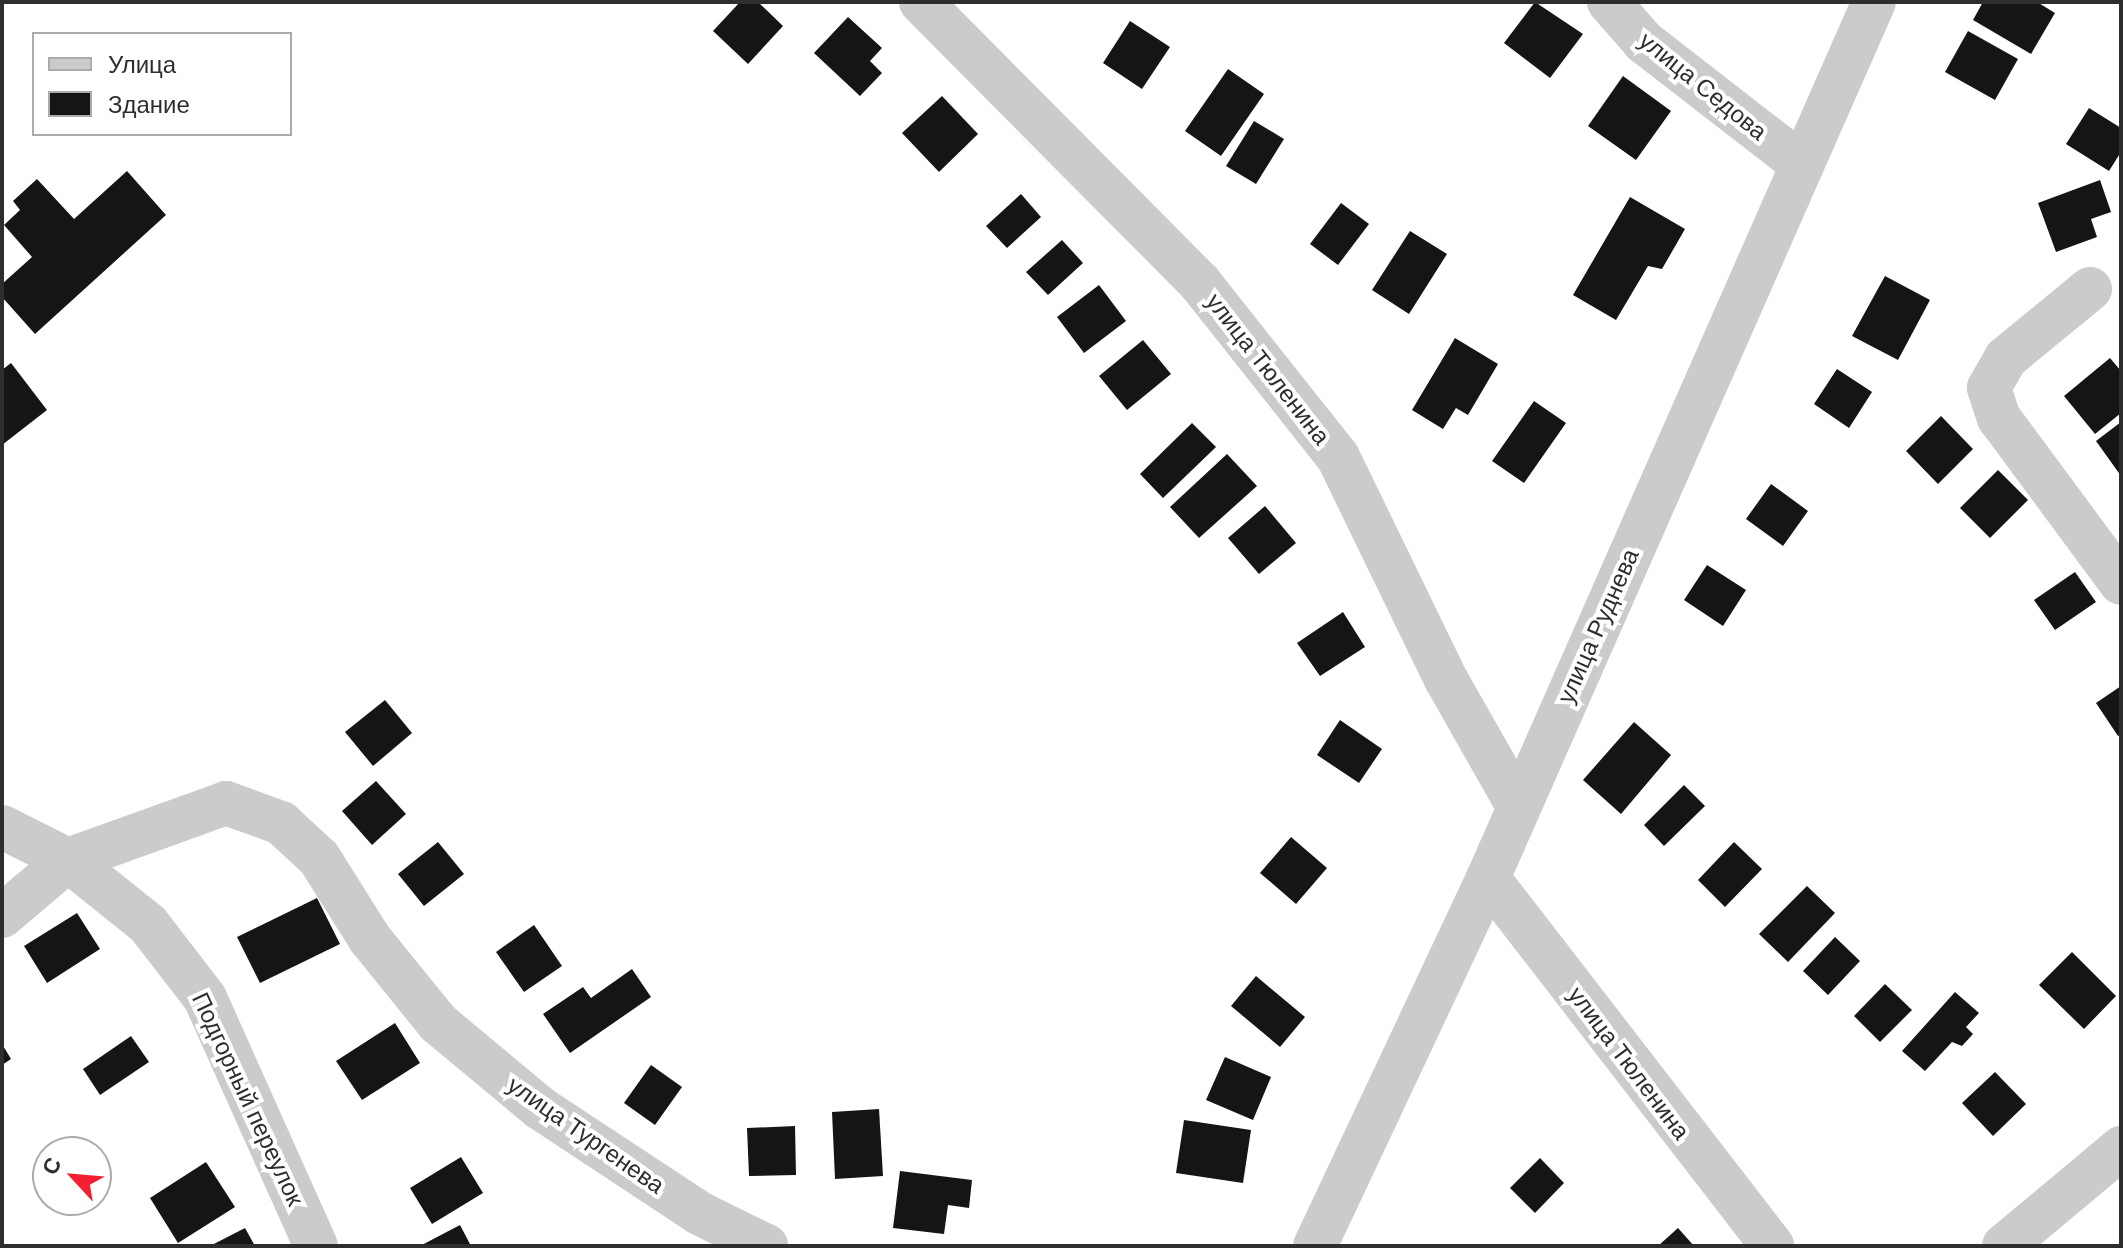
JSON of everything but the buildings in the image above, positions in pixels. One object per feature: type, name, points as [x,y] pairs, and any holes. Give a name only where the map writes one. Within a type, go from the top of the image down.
[{"type":"street","name":"улица Тюленина","points":[[921,2],[1200,283],[1338,457],[1447,681],[1518,806]]},
{"type":"street","name":"улица Седова","points":[[1609,2],[1644,42],[1801,164]]},
{"type":"street","name":"улица Руднева","points":[[1315,1246],[1488,878],[1874,2]]},
{"type":"street","points":[[2090,289],[2006,358],[1989,388],[1999,418],[2121,583]]},
{"type":"street","name":"улица Тургенева","points":[[68,860],[226,803],[281,823],[319,858],[370,939],[438,1023],[540,1108],[699,1213],[766,1246]]},
{"type":"street","name":"Подгорный переулок","points":[[2,827],[68,860],[148,924],[205,998],[316,1246]]},
{"type":"street","points":[[2,916],[68,860]]},
{"type":"street","name":"улица Тюленина","points":[[1488,878],[1772,1246]]},
{"type":"street","points":[[2004,1246],[2121,1148]]}]
